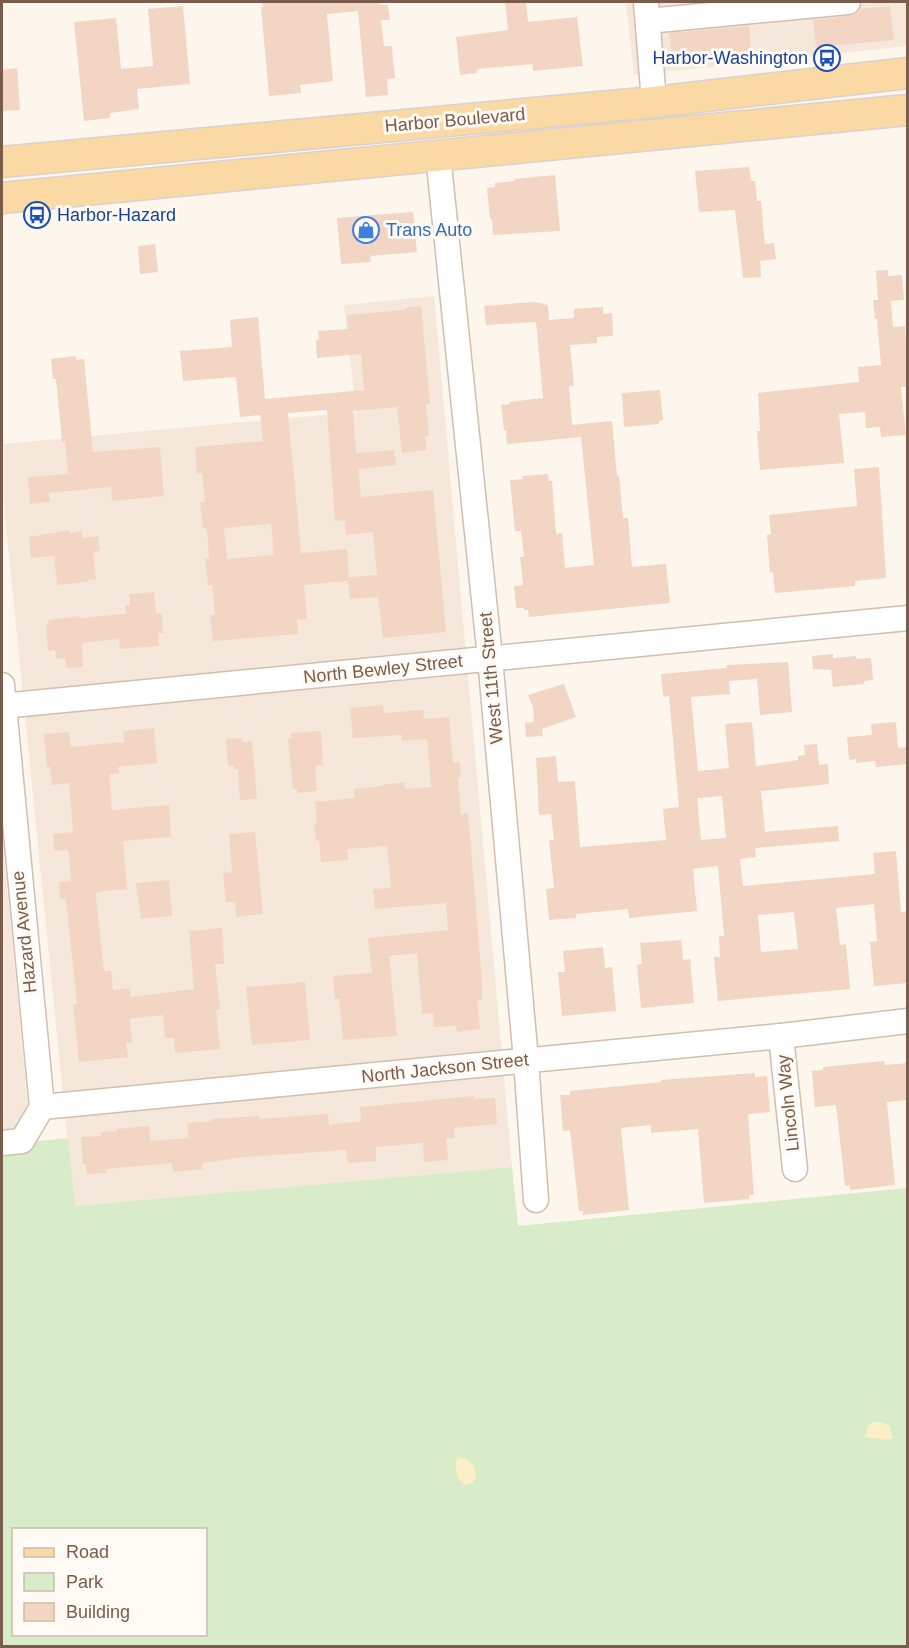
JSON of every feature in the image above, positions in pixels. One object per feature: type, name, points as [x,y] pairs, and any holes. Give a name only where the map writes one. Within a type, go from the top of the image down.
[{"type":"main road","name":"Harbor Boulevard","points":[[2,162],[654,102],[908,73]]},
{"type":"main road","name":"Harbor Boulevard","points":[[2,198],[908,110]]},
{"type":"street","points":[[654,102],[647,11],[848,2]]},
{"type":"street","name":"West 11th Street","points":[[438,155],[490,658],[526,1060],[536,1200]]},
{"type":"street","name":"North Bewley Street","points":[[2,699],[490,658],[908,618]]},
{"type":"street","name":"Hazard Avenue","points":[[2,699],[12,926],[42,1107]]},
{"type":"street","name":"North Jackson Street","points":[[42,1107],[781,1036],[908,1021]]},
{"type":"street","name":"Lincoln Way","points":[[781,1036],[795,1169]]},
{"type":"street","points":[[2,1143],[22,1141],[42,1107]]},
{"type":"shaded area","points":[[626,2],[907,2],[907,46],[634,75]]},
{"type":"shaded area","points":[[434,296],[512,1167],[74,1206],[2,486],[2,444],[356,412],[344,305]]},
{"type":"shaded area","points":[[2,834],[28,1110],[24,1121],[12,1132],[2,1133]]},
{"type":"green space","points":[[68,1138],[75,1206],[512,1167],[518,1226],[907,1188],[907,1646],[2,1646],[2,1145]]},
{"type":"sand","points":[[875,1422],[890,1426],[893,1438],[887,1440],[865,1437],[868,1426]]},
{"type":"sand","points":[[458,1458],[466,1459],[475,1469],[476,1477],[472,1483],[465,1485],[459,1479],[456,1468]]},
{"type":"building","points":[[262,2],[379,2],[380,5],[388,5],[390,20],[381,20],[384,46],[392,46],[395,78],[387,79],[388,95],[366,97],[358,11],[327,14],[333,81],[300,85],[301,93],[269,96]]},
{"type":"building","points":[[505,2],[526,2],[528,22],[577,17],[583,66],[533,71],[532,64],[477,69],[477,73],[460,75],[456,37],[508,30]]},
{"type":"building","points":[[183,6],[190,84],[137,89],[139,109],[110,113],[110,118],[84,121],[74,22],[116,18],[121,69],[153,66],[148,9]]},
{"type":"building","points":[[890,6],[894,40],[816,47],[813,20],[849,16],[856,14],[860,9]]},
{"type":"building","points":[[749,26],[751,53],[673,61],[669,33]]},
{"type":"building","points":[[17,68],[20,110],[2,111],[2,70]]},
{"type":"building","points":[[749,167],[751,181],[755,181],[757,201],[761,201],[765,244],[774,243],[776,259],[760,261],[761,277],[743,278],[735,210],[699,212],[695,171]]},
{"type":"building","points":[[555,175],[560,231],[493,235],[487,188],[495,187],[495,183],[514,181],[514,179]]},
{"type":"building","points":[[413,212],[417,252],[370,256],[371,262],[341,264],[337,218]]},
{"type":"building","points":[[155,244],[158,272],[140,274],[138,246]]},
{"type":"building","points":[[888,270],[888,276],[902,275],[904,300],[891,301],[893,327],[905,326],[908,387],[901,387],[906,435],[881,437],[880,427],[866,428],[865,412],[839,414],[844,463],[760,470],[757,431],[760,431],[758,393],[859,382],[858,367],[881,365],[873,300],[878,300],[876,271]]},
{"type":"building","points":[[534,302],[548,305],[549,320],[574,318],[574,309],[603,307],[603,314],[612,313],[613,336],[597,337],[597,343],[570,345],[574,386],[569,386],[572,425],[612,421],[623,518],[628,518],[632,567],[666,564],[670,603],[529,617],[528,610],[516,608],[514,586],[523,585],[520,557],[524,557],[521,531],[515,531],[510,480],[523,479],[522,476],[548,474],[549,481],[552,481],[556,534],[562,533],[565,568],[594,565],[581,437],[507,444],[501,405],[543,398],[536,322],[486,325],[484,306]]},
{"type":"building","points":[[421,306],[430,404],[426,404],[429,436],[425,436],[427,450],[402,453],[397,407],[353,411],[356,453],[394,450],[396,465],[358,469],[361,497],[433,490],[446,632],[383,638],[378,597],[350,599],[348,581],[304,585],[307,619],[297,620],[298,634],[213,641],[210,615],[215,615],[212,585],[208,585],[205,559],[209,558],[207,529],[203,528],[200,502],[205,502],[202,473],[197,474],[195,447],[263,441],[260,415],[240,417],[236,377],[183,381],[180,351],[232,347],[230,320],[258,317],[265,399],[364,390],[361,354],[317,358],[318,331],[348,329],[347,315],[404,310],[408,307]],"holes":[[[327,410],[335,521],[345,520],[346,535],[373,532],[377,575],[349,577],[347,549],[301,553],[288,413]],[[271,524],[274,555],[227,559],[224,528]]]},
{"type":"building","points":[[76,356],[76,360],[84,359],[93,452],[160,447],[164,496],[112,501],[111,487],[49,493],[50,502],[30,504],[28,477],[68,474],[65,441],[62,442],[56,379],[53,379],[51,359]]},
{"type":"building","points":[[660,390],[663,420],[659,421],[659,424],[624,427],[622,393]]},
{"type":"building","points":[[879,467],[886,578],[855,581],[855,586],[775,593],[773,572],[770,573],[767,535],[771,534],[769,515],[857,506],[854,469]]},
{"type":"building","points":[[69,530],[70,533],[82,531],[83,538],[98,536],[100,551],[93,552],[96,579],[57,585],[54,556],[31,558],[29,537]]},
{"type":"building","points":[[154,592],[156,613],[162,613],[163,633],[158,633],[159,646],[120,649],[119,639],[82,643],[83,667],[66,668],[65,658],[56,659],[55,650],[48,651],[46,625],[49,625],[48,620],[126,614],[125,605],[130,605],[129,594]]},
{"type":"building","points":[[833,654],[833,658],[856,656],[856,659],[871,658],[873,680],[864,681],[864,684],[833,687],[831,670],[813,669],[812,656]]},
{"type":"building","points":[[788,662],[792,712],[760,715],[757,679],[729,681],[730,694],[691,697],[698,771],[729,768],[725,724],[752,722],[756,766],[798,760],[798,756],[805,755],[804,745],[817,744],[819,765],[828,764],[829,784],[761,791],[765,832],[838,826],[839,841],[755,848],[756,857],[740,859],[743,886],[875,874],[873,853],[896,851],[901,912],[908,911],[908,983],[874,986],[870,942],[877,941],[874,904],[836,908],[840,945],[846,944],[850,989],[718,1001],[714,957],[720,957],[719,936],[724,936],[718,866],[693,869],[697,911],[629,918],[628,909],[576,914],[576,918],[549,920],[546,889],[554,888],[549,840],[554,840],[551,814],[539,815],[536,758],[556,756],[558,782],[575,781],[580,847],[666,840],[663,809],[679,807],[669,696],[664,697],[661,674],[727,668],[726,665]],"holes":[[[722,796],[726,838],[701,840],[697,798]],[[794,912],[798,949],[761,952],[758,915]]]},
{"type":"building","points":[[564,684],[576,717],[542,729],[543,736],[526,737],[525,723],[534,722],[533,707],[528,695]]},
{"type":"building","points":[[383,705],[384,713],[423,710],[424,719],[449,717],[453,763],[460,762],[461,777],[458,777],[461,814],[468,813],[482,982],[482,1000],[477,1000],[480,1029],[457,1032],[456,1026],[434,1027],[433,1013],[422,1014],[417,953],[389,956],[397,1036],[343,1040],[339,999],[335,999],[333,976],[372,973],[368,938],[448,930],[446,903],[375,909],[373,889],[391,888],[387,846],[347,849],[348,860],[321,862],[319,840],[316,841],[314,824],[317,824],[315,802],[355,798],[354,789],[404,782],[405,789],[431,787],[427,739],[402,741],[402,735],[353,738],[350,708]]},
{"type":"building","points":[[896,722],[898,748],[908,747],[908,764],[876,767],[875,761],[856,763],[856,759],[849,760],[847,737],[872,735],[871,724]]},
{"type":"building","points":[[154,728],[157,763],[118,767],[119,773],[109,774],[112,810],[169,805],[171,837],[123,841],[127,889],[97,892],[104,971],[111,971],[113,990],[130,988],[131,997],[194,989],[189,931],[222,928],[224,964],[215,964],[220,1010],[216,1010],[220,1049],[175,1053],[174,1038],[165,1038],[163,1015],[130,1019],[132,1042],[126,1043],[128,1057],[79,1062],[73,1004],[77,1004],[66,899],[60,899],[59,882],[71,881],[69,854],[68,850],[54,851],[53,834],[73,832],[69,783],[52,785],[50,767],[47,767],[44,734],[69,732],[71,747],[124,742],[123,731]]},
{"type":"building","points":[[321,731],[323,765],[315,766],[317,791],[297,793],[297,789],[293,789],[288,739],[291,739],[291,733]]},
{"type":"building","points":[[242,738],[242,742],[252,741],[257,799],[240,800],[238,769],[234,770],[234,765],[228,766],[226,739]]},
{"type":"building","points":[[255,832],[263,914],[236,917],[235,902],[226,902],[223,873],[232,872],[229,834]]},
{"type":"building","points":[[169,880],[172,916],[141,919],[136,883]]},
{"type":"building","points":[[681,940],[683,960],[690,959],[694,1003],[641,1008],[637,965],[642,964],[640,943]]},
{"type":"building","points":[[603,947],[605,968],[612,967],[616,1011],[562,1016],[558,972],[565,972],[563,951]]},
{"type":"building","points":[[305,982],[310,1040],[252,1045],[246,987]]},
{"type":"building","points":[[884,1061],[885,1065],[908,1063],[908,1100],[887,1102],[895,1185],[850,1190],[849,1185],[845,1186],[836,1105],[815,1107],[812,1071],[823,1070],[823,1067]]},
{"type":"building","points":[[755,1073],[755,1077],[767,1076],[770,1112],[748,1114],[754,1195],[749,1195],[749,1199],[704,1203],[698,1129],[651,1133],[651,1125],[621,1128],[629,1210],[583,1215],[583,1211],[579,1211],[570,1130],[563,1131],[560,1095],[570,1095],[570,1091],[661,1082],[661,1080]]},
{"type":"building","points":[[474,1096],[474,1099],[495,1098],[497,1124],[454,1128],[455,1138],[446,1139],[448,1160],[424,1162],[423,1143],[376,1147],[376,1161],[348,1163],[346,1150],[245,1157],[202,1163],[203,1169],[173,1172],[172,1163],[106,1169],[106,1173],[87,1174],[86,1164],[83,1164],[81,1137],[101,1136],[101,1132],[117,1131],[117,1129],[149,1126],[150,1141],[189,1138],[187,1123],[211,1121],[210,1119],[259,1116],[259,1119],[328,1114],[329,1125],[361,1121],[360,1107]]},
{"type":"place","name":"Harbor-Washington","points":[[827,58]]},
{"type":"place","name":"Harbor-Hazard","points":[[37,215]]},
{"type":"place","name":"Trans Auto","points":[[366,230]]}]
